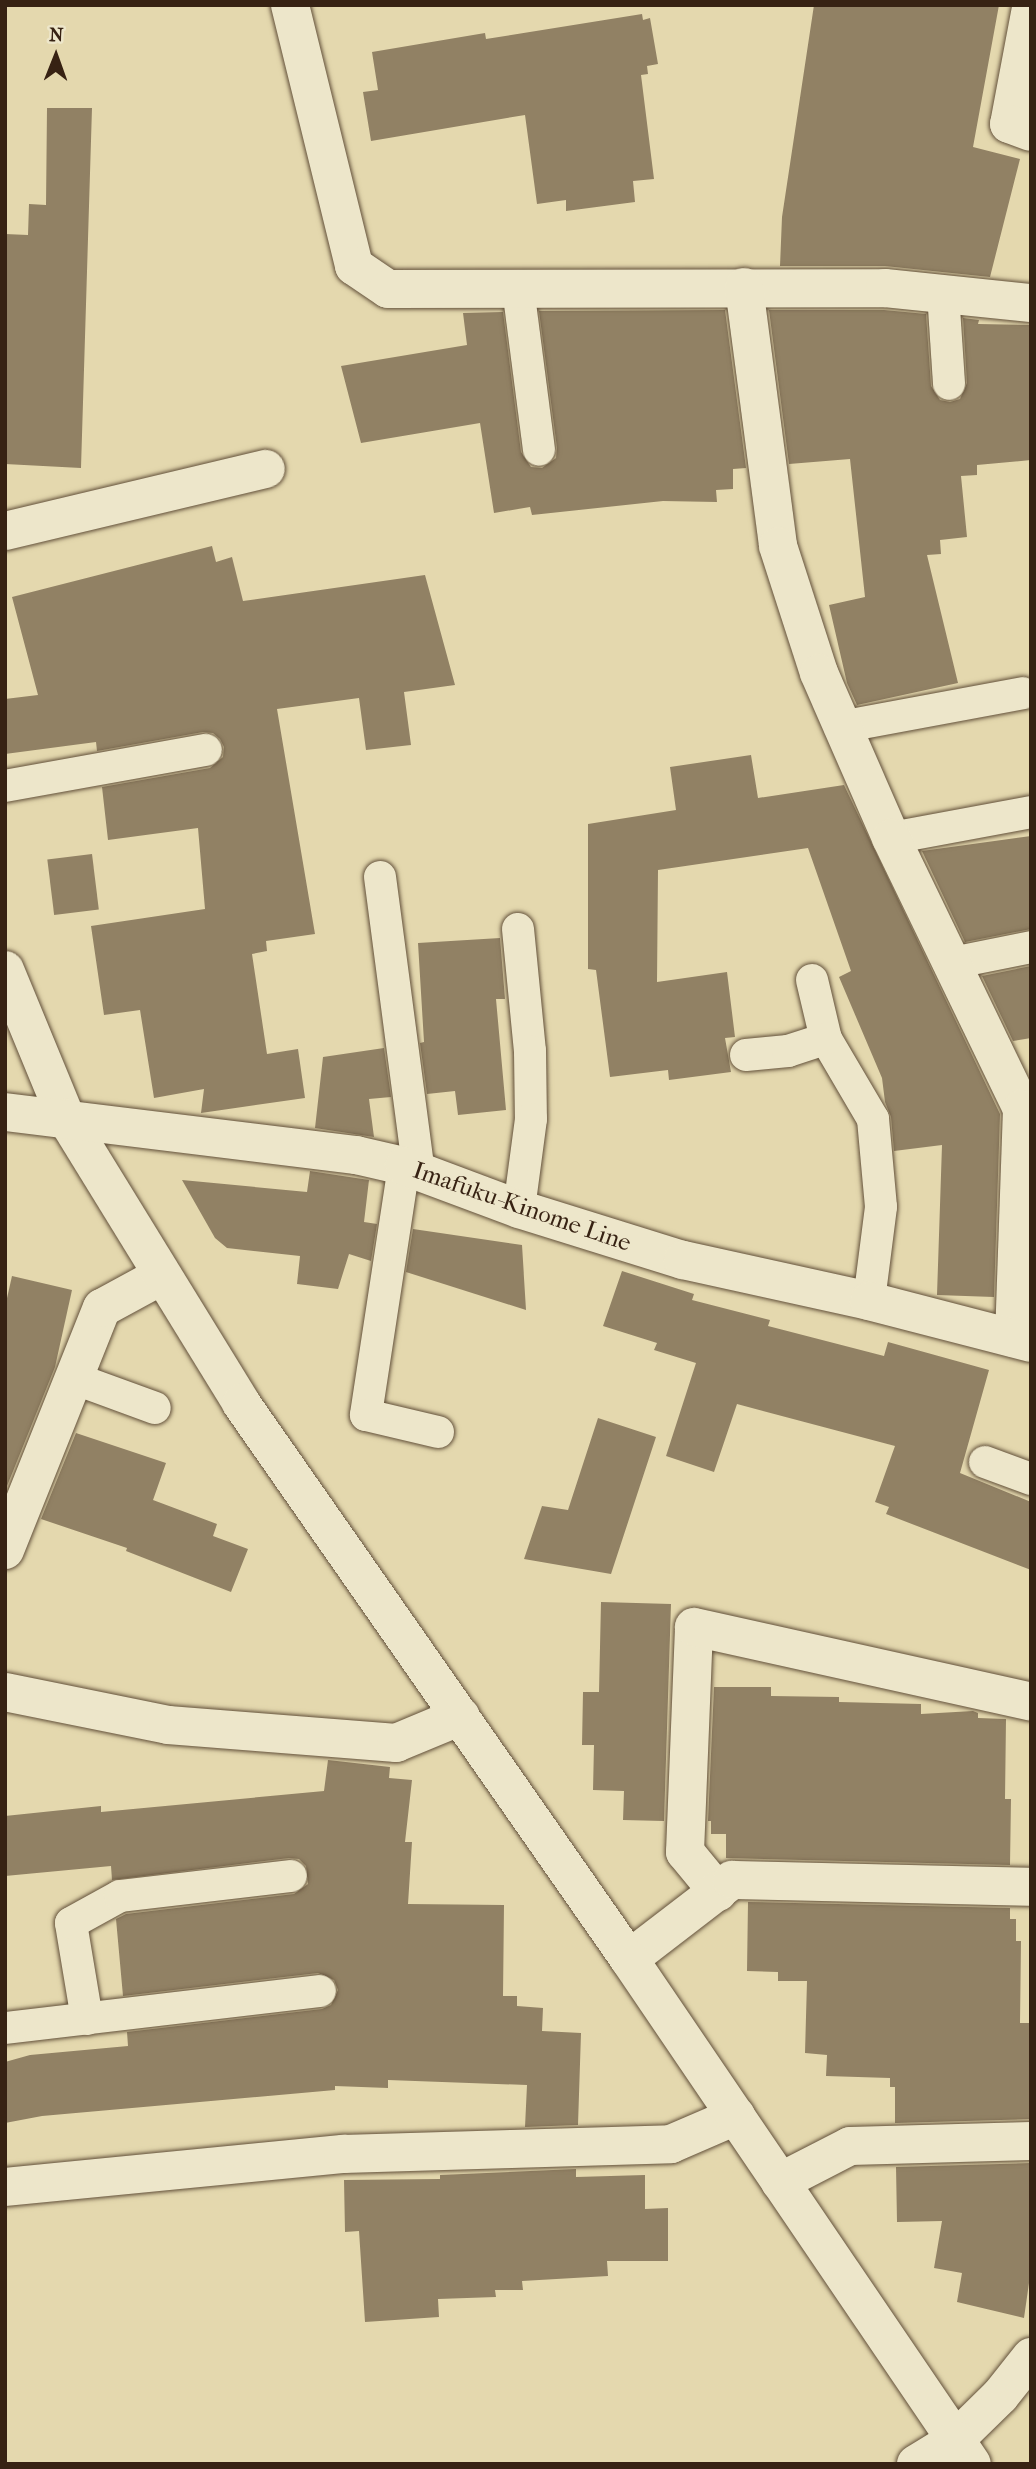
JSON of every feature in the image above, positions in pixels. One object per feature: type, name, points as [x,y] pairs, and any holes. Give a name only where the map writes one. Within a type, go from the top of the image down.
[{"type":"street","points":[[290,5],[354,266],[388,289],[885,288],[1031,303]]},
{"type":"street","points":[[1031,8],[1009,124],[1031,132]]},
{"type":"street","points":[[744,287],[778,546],[840,727],[1022,1109],[1022,1340]]},
{"type":"street","points":[[5,531],[266,468]]},
{"type":"street","points":[[5,970],[66,1118],[241,1403],[629,1959],[963,2452]]},
{"type":"street","name":"Imafuku-Kinome Line","points":[[5,1112],[356,1155],[411,1169],[519,1209],[683,1260],[869,1301],[1022,1340]]},
{"type":"street","points":[[5,1550],[102,1308],[161,1276]]},
{"type":"street","points":[[718,1892],[685,1852],[694,1627],[1031,1702]]},
{"type":"street","points":[[5,1692],[168,1725],[396,1743],[460,1716]]},
{"type":"street","points":[[629,1959],[732,1880],[1031,1887]]},
{"type":"street","points":[[5,2187],[342,2154],[671,2144],[736,2116]]},
{"type":"street","points":[[780,2182],[850,2146],[1031,2141]]},
{"type":"street","points":[[916,2464],[963,2452],[1000,2396],[1031,2357]]},
{"type":"lane","points":[[518,288],[538,450]]},
{"type":"lane","points":[[943,293],[949,384]]},
{"type":"lane","points":[[840,727],[1023,693]]},
{"type":"lane","points":[[5,786],[206,750]]},
{"type":"lane","points":[[891,838],[1031,812]]},
{"type":"lane","points":[[380,877],[411,1169],[366,1415],[438,1432]]},
{"type":"lane","points":[[518,929],[530,1051],[531,1119],[519,1209]]},
{"type":"lane","points":[[952,963],[1031,947]]},
{"type":"lane","points":[[812,980],[826,1039],[873,1119],[881,1207],[869,1301]]},
{"type":"lane","points":[[746,1055],[788,1051],[826,1039]]},
{"type":"lane","points":[[73,1378],[155,1408]]},
{"type":"lane","points":[[985,1462],[1031,1479]]},
{"type":"lane","points":[[87,2019],[71,1923],[120,1896],[291,1876]]},
{"type":"lane","points":[[5,2028],[320,1991]]},
{"type":"building","points":[[814,5],[999,5],[973,147],[1020,159],[990,277],[885,266],[780,266],[782,217]]},
{"type":"building","points":[[642,14],[643,20],[650,18],[658,64],[647,66],[648,74],[641,75],[654,179],[633,181],[635,202],[566,211],[566,200],[537,204],[525,115],[371,141],[363,92],[378,90],[372,52],[485,33],[486,39]]},
{"type":"building","points":[[47,108],[92,108],[81,468],[5,464],[5,234],[28,235],[29,204],[46,205]]},
{"type":"building","points":[[725,310],[746,468],[733,469],[733,489],[716,490],[717,502],[663,501],[532,515],[530,507],[494,513],[480,423],[361,443],[341,366],[467,345],[463,313],[503,312],[521,452],[531,467],[542,468],[556,458],[557,448],[539,311]]},
{"type":"building","points":[[769,310],[884,310],[926,314],[931,386],[940,400],[950,402],[960,399],[967,383],[963,318],[979,320],[978,324],[1031,325],[1031,460],[977,465],[977,475],[961,476],[967,537],[940,540],[941,554],[927,555],[958,683],[857,705],[847,683],[829,605],[865,597],[850,459],[789,464]]},
{"type":"building","points":[[212,546],[216,562],[232,557],[243,601],[425,575],[455,685],[404,692],[411,745],[366,750],[359,698],[277,709],[315,934],[266,941],[267,951],[252,954],[267,1054],[298,1049],[305,1098],[201,1113],[204,1089],[154,1098],[140,1010],[104,1015],[91,926],[205,909],[198,828],[108,840],[102,787],[210,768],[223,757],[224,747],[213,733],[203,732],[97,751],[96,742],[5,754],[5,699],[38,695],[12,597]]},
{"type":"building","points":[[751,755],[758,798],[844,785],[1000,1114],[994,1297],[937,1295],[942,1145],[894,1151],[891,1117],[885,1102],[882,1078],[839,977],[851,971],[808,848],[658,870],[657,982],[727,972],[735,1037],[725,1038],[731,1072],[669,1080],[668,1070],[610,1077],[596,970],[588,969],[588,824],[676,810],[670,767]]},
{"type":"building","points":[[1031,836],[1031,929],[965,942],[922,851]]},
{"type":"building","points":[[92,854],[99,910],[54,915],[47,859]]},
{"type":"building","points":[[500,938],[505,999],[496,999],[506,1110],[458,1115],[455,1091],[427,1094],[420,1043],[424,1042],[418,943]]},
{"type":"building","points":[[1031,966],[1031,1038],[1013,1041],[982,976]]},
{"type":"building","points":[[384,1048],[391,1097],[369,1099],[374,1137],[315,1128],[323,1057]]},
{"type":"building","points":[[310,1171],[369,1180],[364,1222],[377,1224],[371,1261],[349,1254],[338,1289],[297,1284],[300,1256],[227,1248],[215,1238],[182,1180],[307,1192]]},
{"type":"building","points":[[413,1229],[522,1245],[526,1310],[406,1272]]},
{"type":"building","points":[[622,1271],[694,1294],[692,1300],[770,1320],[768,1326],[884,1356],[888,1342],[989,1370],[960,1473],[1031,1502],[1031,1570],[886,1514],[889,1507],[875,1502],[895,1446],[737,1404],[714,1472],[666,1456],[696,1363],[654,1350],[657,1343],[603,1326]]},
{"type":"building","points":[[12,1276],[72,1290],[55,1367],[5,1491],[5,1307]]},
{"type":"building","points":[[598,1418],[656,1437],[611,1574],[524,1559],[542,1506],[568,1510]]},
{"type":"building","points":[[76,1433],[166,1463],[153,1500],[217,1524],[213,1536],[248,1549],[231,1592],[126,1551],[127,1548],[41,1519]]},
{"type":"building","points":[[601,1602],[671,1604],[664,1821],[623,1820],[624,1791],[593,1790],[594,1745],[582,1745],[583,1692],[599,1692]]},
{"type":"building","points":[[714,1687],[771,1687],[771,1696],[839,1697],[839,1702],[921,1704],[921,1714],[973,1711],[978,1713],[978,1718],[1006,1719],[1005,1799],[1011,1799],[1010,1865],[726,1858],[726,1834],[711,1834],[711,1821],[708,1821]]},
{"type":"building","points":[[328,1760],[390,1767],[389,1778],[412,1780],[405,1842],[412,1842],[408,1904],[504,1905],[503,1996],[517,1996],[517,2006],[543,2008],[542,2031],[581,2033],[578,2125],[525,2127],[527,2085],[388,2080],[388,2088],[335,2086],[335,2090],[42,2116],[5,2123],[5,2062],[30,2055],[128,2046],[127,2032],[322,2009],[331,2005],[338,1990],[334,1980],[318,1973],[123,1996],[116,1919],[126,1914],[294,1894],[308,1884],[306,1866],[299,1859],[289,1858],[112,1880],[111,1866],[5,1876],[5,1816],[101,1806],[101,1812],[324,1791]]},
{"type":"building","points":[[748,1902],[1010,1908],[1010,1919],[1016,1919],[1016,1941],[1021,1941],[1020,2023],[1031,2023],[1031,2119],[895,2123],[895,2087],[890,2087],[890,2078],[826,2076],[827,2055],[805,2053],[807,1981],[778,1981],[778,1972],[747,1971]]},
{"type":"building","points":[[1031,2163],[1031,2269],[1024,2318],[957,2302],[962,2273],[934,2268],[942,2221],[897,2222],[896,2167]]},
{"type":"building","points":[[576,2169],[576,2177],[645,2175],[645,2209],[668,2208],[668,2261],[607,2261],[608,2276],[522,2281],[523,2290],[495,2290],[496,2297],[438,2299],[439,2317],[365,2322],[359,2231],[345,2232],[344,2180],[440,2179],[440,2175]]}]
